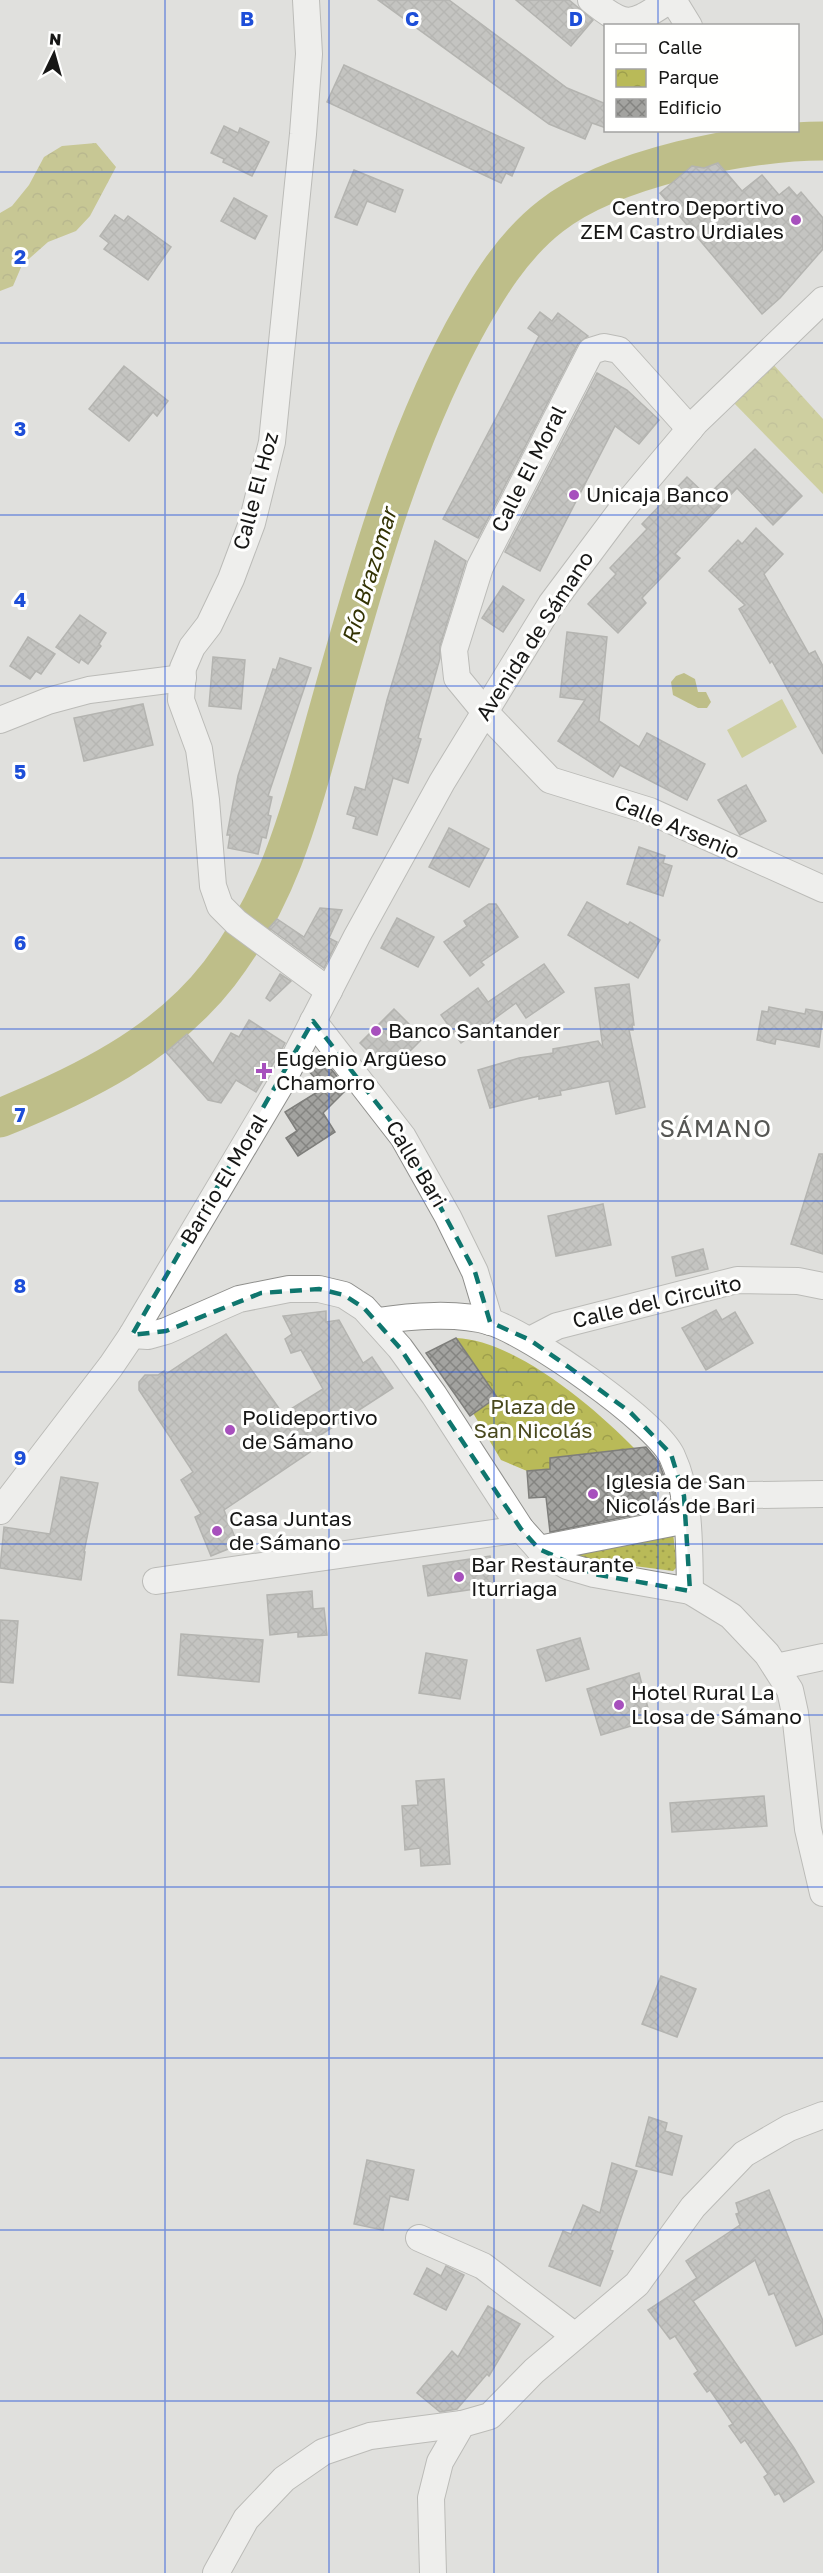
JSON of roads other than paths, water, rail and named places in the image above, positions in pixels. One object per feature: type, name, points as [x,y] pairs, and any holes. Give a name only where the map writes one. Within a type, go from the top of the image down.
[{"type":"street","name":"Calle El Hoz","points":[[306,0],[309,54],[303,134],[272,442],[252,523],[231,579],[209,625],[192,647],[183,668],[181,700],[199,749],[213,886],[220,906],[236,922],[328,991]]},
{"type":"street","points":[[591,0],[611,16],[625,22],[637,21],[671,0],[688,24]]},
{"type":"street","name":"Avenida de Sámano","points":[[314,1021],[328,991],[431,803],[551,604],[618,513],[690,429],[823,300]]},
{"type":"street","name":"Calle El Moral","points":[[485,712],[457,678],[454,650],[480,567],[591,351],[604,346],[619,350],[690,429]]},
{"type":"street","points":[[0,720],[48,701],[89,690],[183,678]]},
{"type":"street","name":"Calle Arsenio","points":[[485,712],[550,780],[650,811],[823,889]]},
{"type":"street","name":"Calle Bari","points":[[314,1021],[403,1137],[448,1217],[475,1272],[490,1322]]},
{"type":"street","name":"Barrio El Moral","points":[[0,1510],[111,1366],[132,1335],[282,1082],[314,1021]]},
{"type":"street","name":"Calle del Circuito","points":[[530,1340],[557,1326],[737,1280],[798,1281],[823,1286]]},
{"type":"street","points":[[132,1335],[148,1336],[166,1331],[239,1299],[289,1288],[319,1289],[344,1295],[364,1308],[378,1321],[434,1395],[521,1529],[539,1549],[567,1566],[594,1574],[690,1591],[737,1622],[776,1666],[790,1690],[795,1713],[808,1829],[823,1893]]},
{"type":"street","points":[[378,1321],[407,1316],[439,1316],[490,1322],[530,1340],[630,1412],[655,1435],[671,1454],[680,1476],[686,1508],[690,1591]]},
{"type":"street","points":[[539,1549],[686,1508],[823,1494]]},
{"type":"street","points":[[156,1581],[521,1529]]},
{"type":"street","points":[[776,1666],[823,1657]]},
{"type":"street","points":[[216,2573],[246,2518],[284,2480],[323,2452],[370,2436],[462,2424],[490,2416],[534,2371],[638,2284],[693,2207],[744,2154],[789,2128],[823,2115]]},
{"type":"street","points":[[419,2238],[483,2266],[575,2336]]},
{"type":"street","points":[[433,2573],[431,2498],[440,2462],[462,2424]]},
{"type":"waterway","name":"Río Brazomar","points":[[0,1118],[90,1077],[147,1042],[173,1022],[219,974],[258,914],[286,852],[297,820],[368,571],[419,425],[463,332],[481,300],[512,255],[551,216],[577,199],[608,184],[681,160],[719,152],[792,142],[823,141]]},
{"type":"place","name":"Centro Deportivo ZEM Castro Urdiales","points":[[796,220]]},
{"type":"place","name":"Unicaja Banco","points":[[574,495]]},
{"type":"place","name":"Banco Santander","points":[[376,1031]]},
{"type":"place","name":"Eugenio Argüeso Chamorro","points":[[264,1071]]},
{"type":"place","name":"Polideportivo de Sámano","points":[[230,1430]]},
{"type":"place","name":"Iglesia de San Nicolás de Bari","points":[[593,1494]]},
{"type":"place","name":"Casa Juntas de Sámano","points":[[217,1531]]},
{"type":"place","name":"Bar Restaurante Iturriaga","points":[[459,1577]]},
{"type":"place","name":"Hotel Rural La Llosa de Sámano","points":[[619,1705]]},
{"type":"district","name":"SÁMANO","points":[[716,1129]]},
{"type":"park label","name":"Plaza de San Nicolás","points":[[533,1419]]}]
